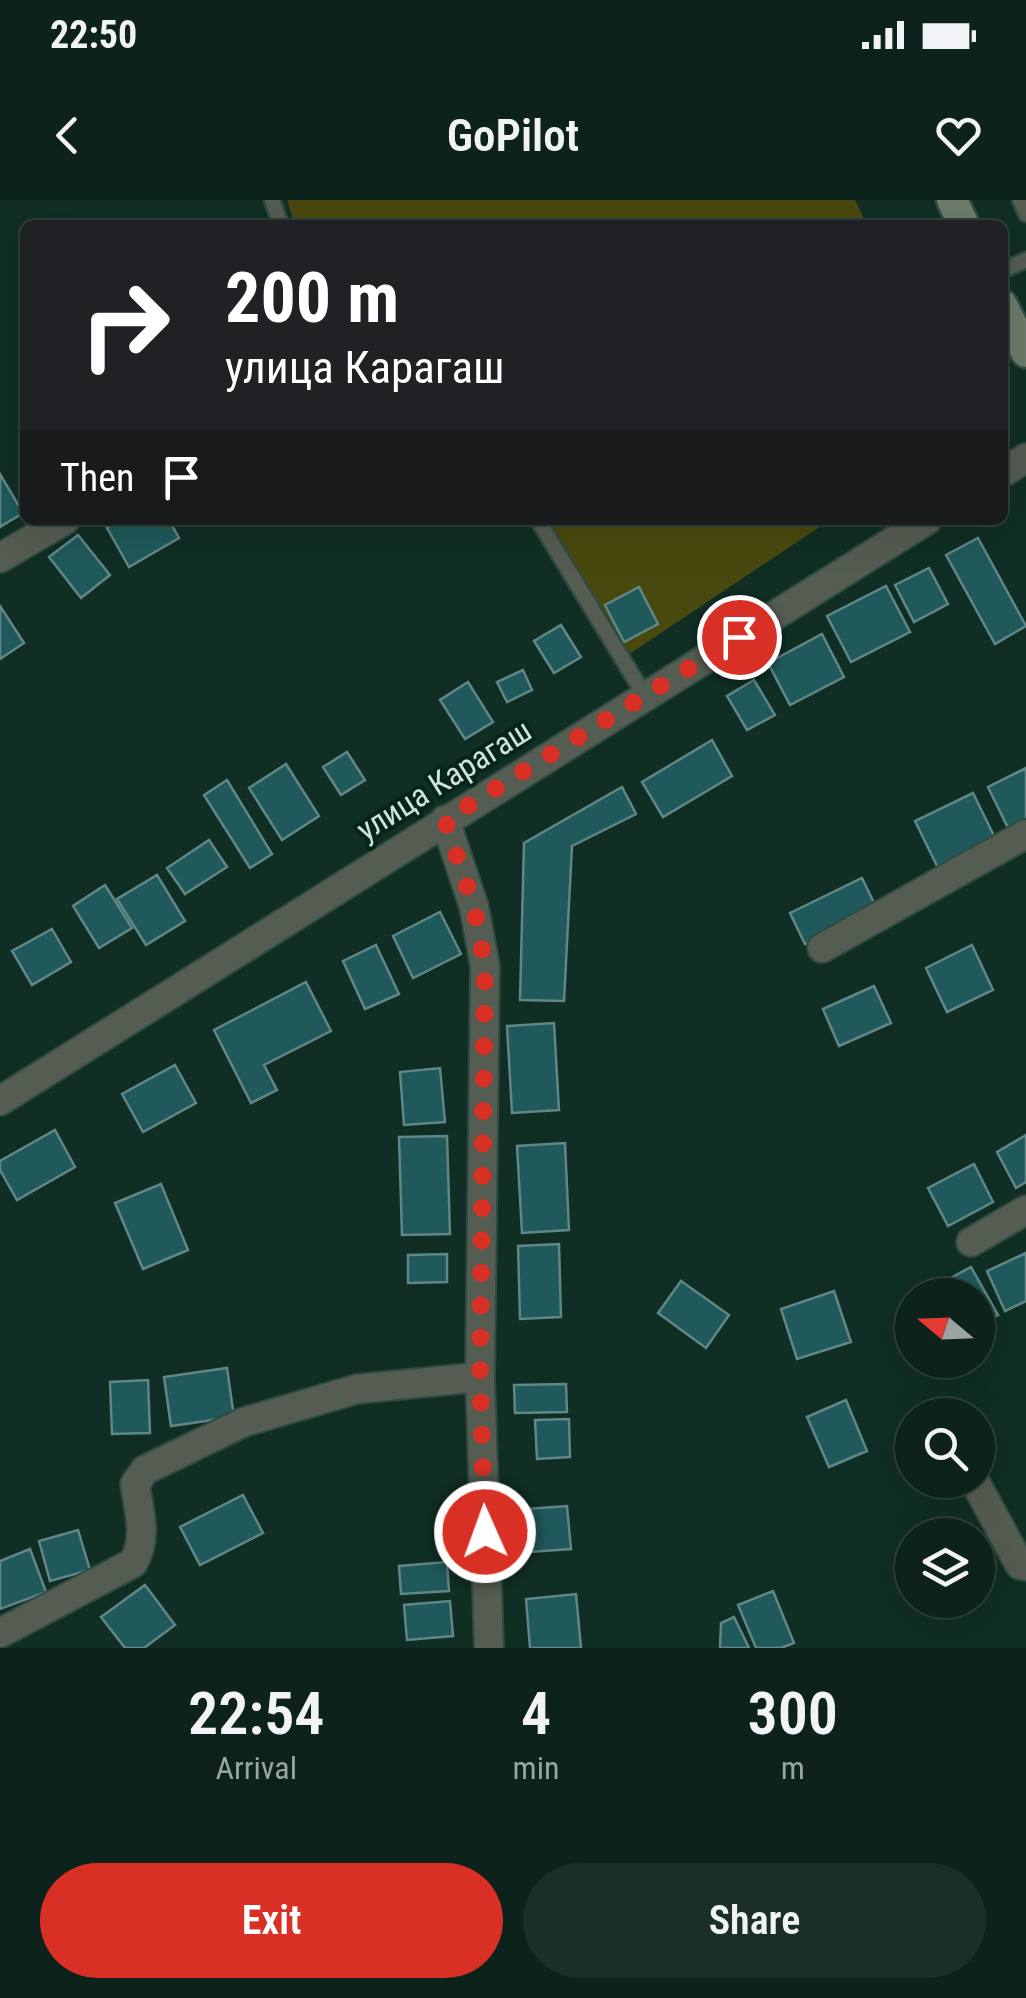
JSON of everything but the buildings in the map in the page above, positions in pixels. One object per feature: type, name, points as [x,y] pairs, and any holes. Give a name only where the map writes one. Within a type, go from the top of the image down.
[{"type":"street","points":[[1008,317],[1026,352]]},
{"type":"street","points":[[0,558],[56,525]]},
{"type":"street","name":"улица Карагаш","points":[[0,1102],[919,525]]},
{"type":"street","points":[[445,820],[474,907],[485,966],[480,1377],[489,1648]]},
{"type":"street","points":[[822,948],[1026,834]]},
{"type":"street","points":[[972,1242],[1026,1210]]},
{"type":"street","points":[[0,1633],[133,1564],[142,1535],[135,1484],[144,1470],[244,1422],[357,1390],[480,1377]]},
{"type":"street","points":[[984,1498],[1020,1566],[1026,1566]]},
{"type":"lane","points":[[1020,200],[1026,214]]},
{"type":"lane","points":[[541,525],[644,696]]},
{"type":"shaded area","points":[[287,200],[855,200],[865,220],[293,220]]},
{"type":"shaded area","points":[[551,525],[823,525],[628,655]]},
{"type":"route","points":[[485,1532],[480,1377],[485,966],[474,907],[445,820],[739,637]]}]
